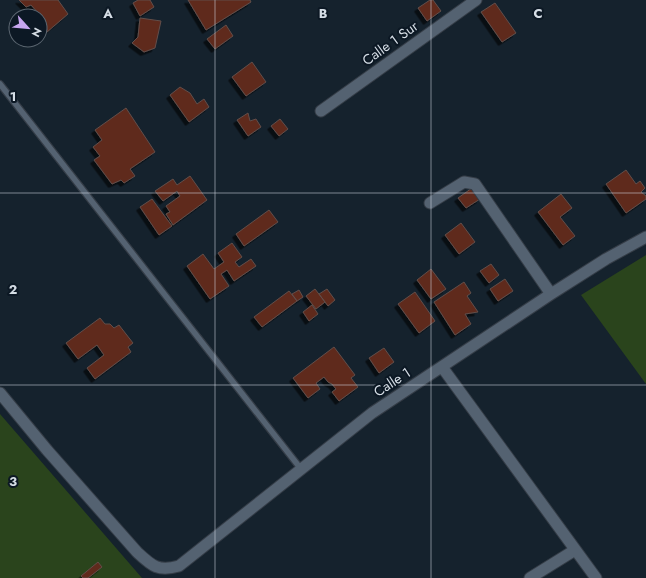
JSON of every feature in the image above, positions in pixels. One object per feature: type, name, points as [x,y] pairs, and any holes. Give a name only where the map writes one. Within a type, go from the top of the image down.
[{"type":"street","name":"Calle 1 Sur","points":[[321,111],[476,0]]},
{"type":"street","points":[[430,203],[464,182],[475,184],[551,294]]},
{"type":"street","name":"Calle 1","points":[[0,393],[47,450],[137,552],[152,566],[168,569],[180,566],[372,413],[551,294],[606,259],[646,237]]},
{"type":"street","points":[[442,367],[596,578]]},
{"type":"street","points":[[530,578],[575,550]]},
{"type":"lane","points":[[0,84],[301,469]]},
{"type":"green space","points":[[646,255],[646,384],[581,295]]},
{"type":"green space","points":[[0,414],[142,578],[0,578]]},
{"type":"building","points":[[19,0],[58,0],[68,14],[48,31],[48,8],[34,8],[31,5],[26,7]]},
{"type":"building","points":[[138,0],[150,0],[154,7],[140,16],[133,3]]},
{"type":"building","points":[[188,0],[250,0],[251,2],[206,30]]},
{"type":"building","points":[[430,0],[433,0],[441,11],[427,21],[418,8]]},
{"type":"building","points":[[495,3],[516,33],[502,42],[481,12]]},
{"type":"building","points":[[140,18],[161,21],[155,48],[144,52],[132,43],[138,37]]},
{"type":"building","points":[[226,25],[233,36],[215,49],[207,39]]},
{"type":"building","points":[[252,62],[266,82],[246,96],[232,77]]},
{"type":"building","points":[[180,87],[190,93],[197,104],[204,99],[209,107],[189,122],[170,95]]},
{"type":"building","points":[[126,108],[155,152],[130,169],[135,176],[124,183],[121,180],[112,184],[94,160],[100,156],[93,147],[102,140],[95,130]]},
{"type":"building","points":[[248,113],[250,121],[256,119],[261,127],[248,136],[237,120]]},
{"type":"building","points":[[280,119],[288,129],[279,136],[271,126]]},
{"type":"building","points":[[626,170],[636,184],[640,181],[645,188],[641,192],[646,196],[646,199],[626,213],[606,184]]},
{"type":"building","points":[[190,176],[207,200],[173,225],[166,214],[170,212],[166,206],[180,196],[177,191],[163,201],[155,191],[173,179],[177,185]]},
{"type":"building","points":[[472,188],[480,199],[466,208],[458,198]]},
{"type":"building","points":[[561,194],[572,208],[560,217],[575,236],[563,245],[538,212]]},
{"type":"building","points":[[152,199],[172,226],[159,235],[140,207]]},
{"type":"building","points":[[269,210],[278,222],[244,246],[236,234]]},
{"type":"building","points":[[461,223],[475,242],[459,254],[445,235]]},
{"type":"building","points":[[232,243],[242,257],[235,262],[239,267],[251,259],[256,266],[234,281],[227,270],[221,274],[229,286],[210,299],[187,266],[203,254],[214,269],[224,262],[218,253]]},
{"type":"building","points":[[491,264],[499,275],[489,283],[480,271]]},
{"type":"building","points":[[431,269],[446,289],[431,299],[417,280]]},
{"type":"building","points":[[505,279],[513,291],[498,301],[490,289]]},
{"type":"building","points":[[464,282],[471,293],[467,296],[478,312],[465,314],[471,324],[455,335],[434,302]]},
{"type":"building","points":[[315,289],[325,302],[316,309],[306,296]]},
{"type":"building","points":[[327,289],[335,300],[328,306],[319,294]]},
{"type":"building","points":[[299,290],[303,297],[297,301],[292,294]]},
{"type":"building","points":[[289,291],[297,301],[262,327],[254,317]]},
{"type":"building","points":[[415,292],[435,321],[419,333],[398,304]]},
{"type":"building","points":[[312,305],[318,314],[309,321],[303,312]]},
{"type":"building","points":[[100,318],[105,324],[110,324],[114,328],[119,325],[133,343],[128,347],[131,352],[95,379],[87,368],[104,355],[97,345],[78,359],[66,343]]},
{"type":"building","points":[[334,347],[355,375],[351,378],[358,387],[339,401],[332,392],[336,389],[324,377],[316,383],[320,389],[308,398],[293,378]]},
{"type":"building","points":[[384,348],[394,362],[379,373],[369,358]]},
{"type":"building","points":[[98,562],[102,567],[88,578],[83,578],[81,576]]}]
